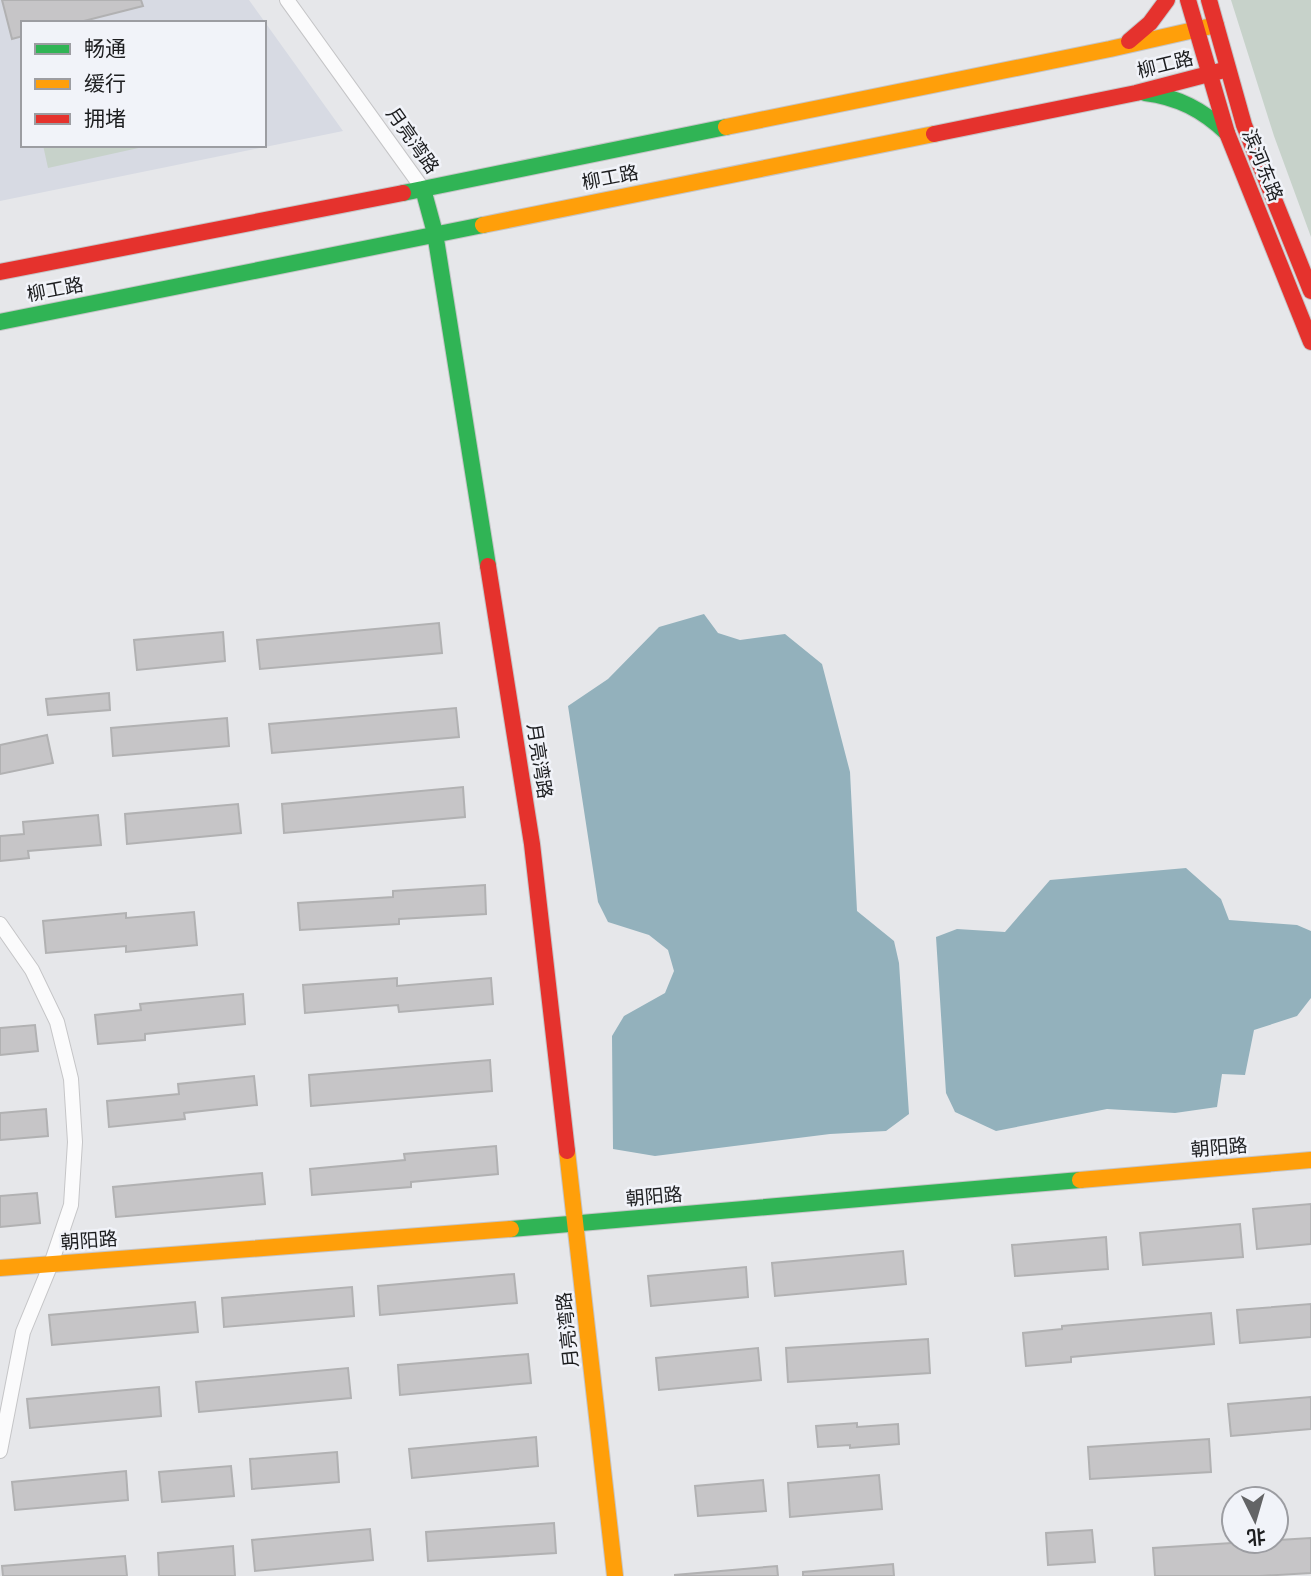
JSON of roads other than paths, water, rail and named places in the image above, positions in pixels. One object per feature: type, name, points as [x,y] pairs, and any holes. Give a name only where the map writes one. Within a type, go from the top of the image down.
[{"type":"main road","points":[[1110,49],[1145,30],[1159,15],[1167,0]]},
{"type":"main road","name":"滨河东路","points":[[1188,0],[1227,133],[1311,342]]},
{"type":"main road","name":"滨河东路","points":[[1209,0],[1244,125],[1311,291]]},
{"type":"main road","name":"柳工路","points":[[0,272],[423,189],[1216,25]]},
{"type":"main road","name":"柳工路","points":[[0,322],[1136,93],[1228,69]]},
{"type":"main road","points":[[1136,93],[1170,97],[1186,103],[1201,111],[1227,133]]},
{"type":"main road","name":"月亮湾路","points":[[423,189],[435,233],[532,844],[615,1576]]},
{"type":"main road","name":"朝阳路","points":[[0,1268],[576,1223],[1311,1160]]},
{"type":"street","name":"月亮湾路","points":[[287,0],[423,189]]},
{"type":"street","points":[[0,924],[32,970],[57,1022],[71,1079],[75,1142],[71,1205],[51,1264],[23,1332],[0,1451]]},
{"type":"water","points":[[704,614],[718,633],[740,640],[785,634],[822,664],[850,772],[857,911],[894,941],[899,963],[909,1114],[886,1131],[830,1134],[655,1156],[613,1149],[612,1036],[624,1016],[665,993],[674,971],[668,950],[649,935],[608,922],[598,902],[568,706],[608,679],[659,627]]},
{"type":"water","points":[[1186,868],[1221,899],[1229,920],[1297,925],[1311,931],[1311,998],[1297,1016],[1254,1030],[1245,1075],[1222,1074],[1217,1107],[1175,1113],[1107,1109],[996,1131],[955,1112],[946,1093],[936,937],[957,929],[1005,932],[1050,880]]}]
